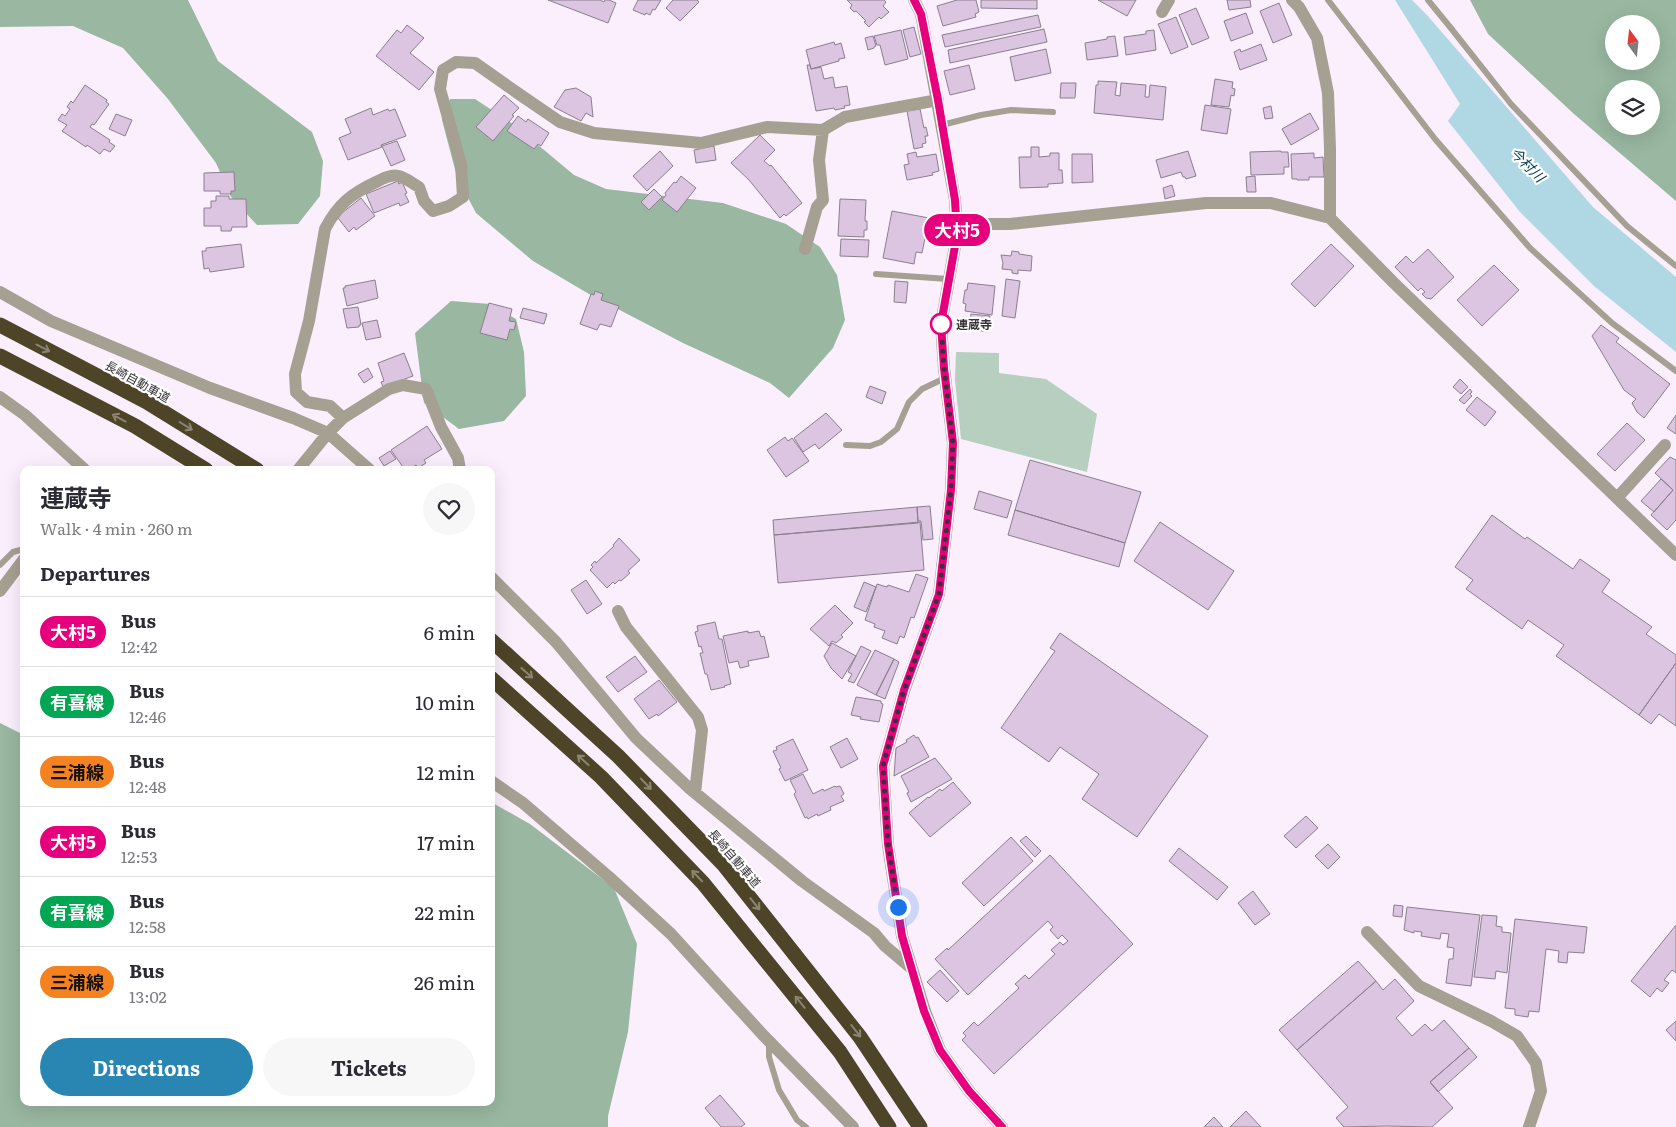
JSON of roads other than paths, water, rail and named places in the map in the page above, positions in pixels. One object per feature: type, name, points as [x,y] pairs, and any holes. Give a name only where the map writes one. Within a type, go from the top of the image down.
[{"type":"highway","name":"長崎自動車道","points":[[0,325],[147,402],[251,466]]},
{"type":"highway","points":[[0,356],[135,426],[200,466]]},
{"type":"highway","name":"長崎自動車道","points":[[495,644],[618,756],[724,865],[860,1036],[920,1127]]},
{"type":"highway","points":[[495,682],[601,776],[704,883],[840,1052],[889,1127]]},
{"type":"street","points":[[914,0],[921,14],[955,200],[957,235],[941,324],[953,443],[951,490],[939,594],[904,690],[883,766],[888,844],[902,936],[924,1011],[940,1050],[969,1091],[1002,1127]]},
{"type":"street","points":[[1162,12],[1170,0]]},
{"type":"street","points":[[1292,0],[1299,7],[1317,38],[1328,93],[1330,218]]},
{"type":"street","points":[[343,418],[330,406],[307,402],[296,392],[295,374],[309,321],[325,229],[332,215],[342,203],[356,192],[386,178],[398,176],[419,187],[424,201],[433,211],[449,206],[464,197],[462,164],[440,89],[443,70],[456,62],[476,63],[560,122],[594,133],[701,143],[766,126],[823,130],[845,117],[938,100]]},
{"type":"street","points":[[805,248],[818,207],[823,200],[819,160],[823,130]]},
{"type":"street","points":[[957,224],[1010,224],[1206,202],[1272,203],[1330,218],[1676,555]]},
{"type":"street","points":[[0,292],[51,321],[210,388],[328,432],[366,466]]},
{"type":"street","points":[[302,465],[328,432],[343,418],[389,389],[403,385],[426,389],[441,426],[458,458],[459,466]]},
{"type":"street","points":[[0,397],[25,415],[81,466]]},
{"type":"street","points":[[1617,498],[1665,445]]},
{"type":"street","points":[[0,591],[20,565]]},
{"type":"street","points":[[495,581],[556,642],[636,738],[695,793],[802,881],[874,934],[911,968]]},
{"type":"street","points":[[618,610],[626,627],[698,717],[702,730],[695,793]]},
{"type":"street","points":[[495,785],[523,803],[609,877],[670,934],[769,1041],[853,1127]]},
{"type":"street","points":[[1366,932],[1419,986],[1490,1020],[1517,1036],[1536,1063],[1541,1091],[1529,1127]]},
{"type":"lane","points":[[1328,0],[1435,139],[1530,248],[1612,323],[1676,371]]},
{"type":"lane","points":[[1428,0],[1518,111],[1627,226],[1676,266]]},
{"type":"lane","points":[[942,125],[981,114],[1011,110],[1053,112]]},
{"type":"lane","points":[[876,274],[948,279]]},
{"type":"lane","points":[[846,445],[870,446],[881,442],[897,429],[909,402],[922,389],[945,378]]},
{"type":"lane","points":[[0,565],[13,552],[20,550]]},
{"type":"lane","points":[[769,1041],[769,1057],[779,1090],[799,1125],[806,1127]]},
{"type":"water","name":"今村川","points":[[1395,0],[1412,0],[1593,207],[1676,277],[1676,352],[1594,286],[1520,212],[1448,121],[1460,104]]},
{"type":"place","name":"連蔵寺","points":[[941,324]]}]
